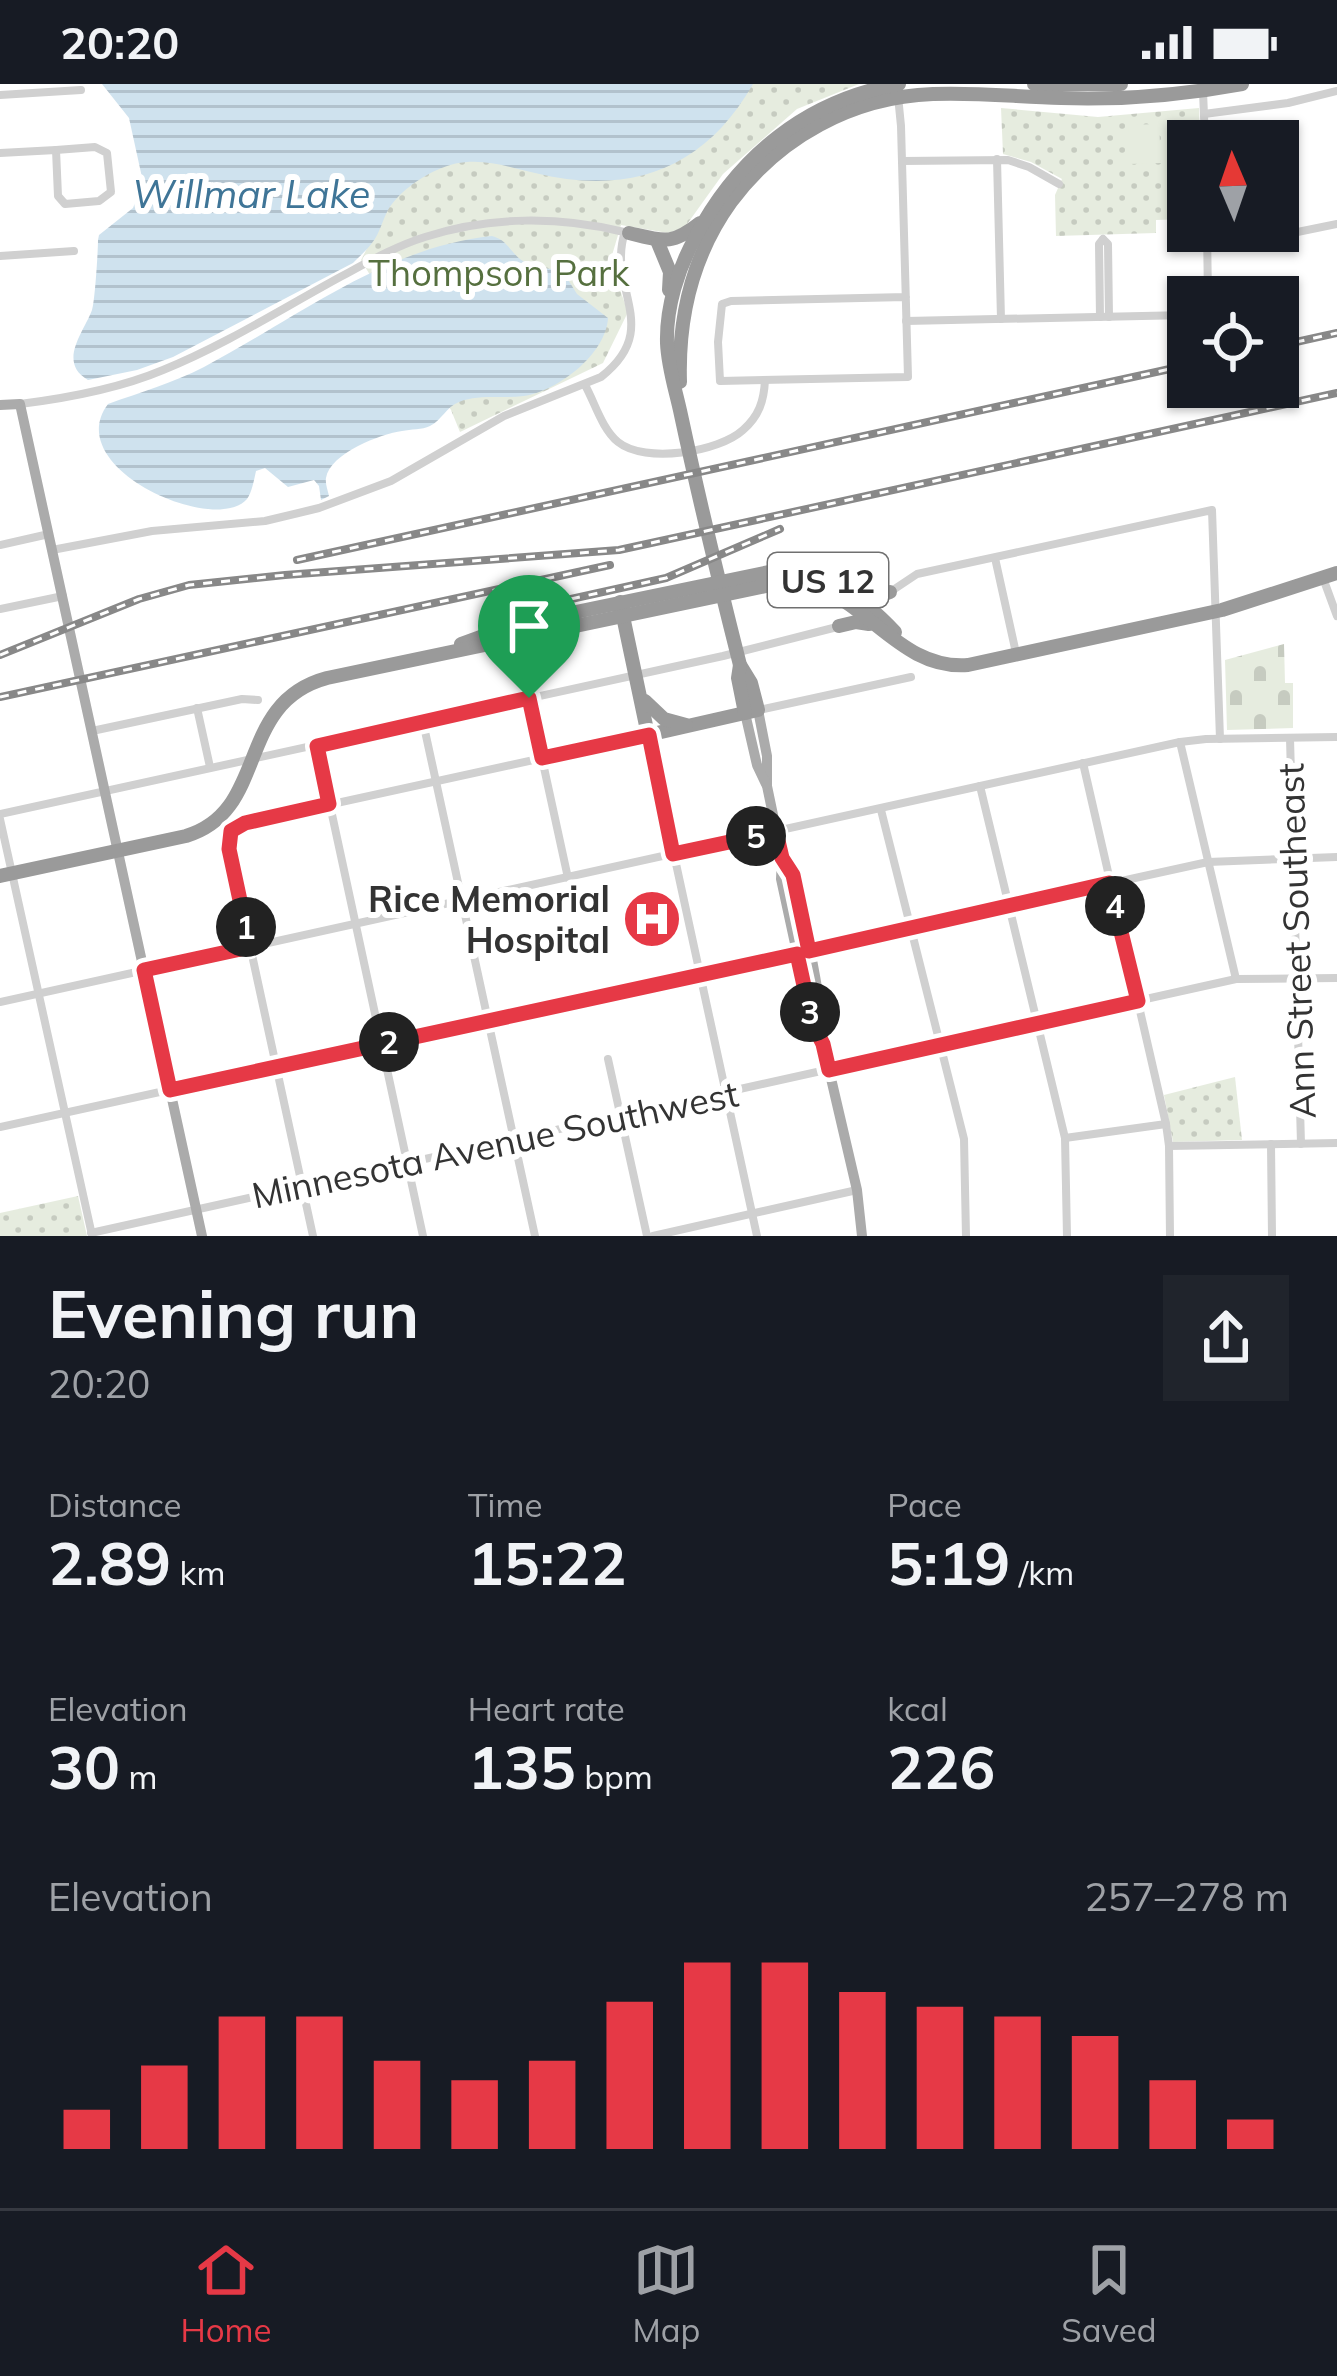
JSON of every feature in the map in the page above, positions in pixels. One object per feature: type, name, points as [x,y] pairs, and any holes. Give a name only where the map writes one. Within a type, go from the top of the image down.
[{"type":"highway","points":[[1034,84],[1121,84]]},
{"type":"highway","points":[[667,343],[670,309],[704,220],[722,193],[759,151],[796,122],[849,97],[897,89],[1109,98],[1243,84]]},
{"type":"highway","points":[[682,418],[680,337],[693,256],[740,191],[782,148],[830,118],[897,89]]},
{"type":"highway","points":[[627,233],[676,240],[704,220]]},
{"type":"highway","points":[[621,609],[649,735],[751,712],[751,683],[737,659],[691,465],[667,343],[670,272],[658,243]]},
{"type":"highway","name":"US 12","points":[[849,598],[874,625],[915,653],[942,664],[980,663],[1216,611],[1330,576]]},
{"type":"highway","name":"US 12","points":[[6,875],[186,836],[213,824],[227,810],[270,718],[301,687],[515,632],[716,588],[790,583],[849,598],[915,653]]},
{"type":"highway","points":[[839,626],[848,613],[849,598],[870,599],[890,592]]},
{"type":"highway","points":[[839,626],[874,625]]},
{"type":"highway","points":[[636,679],[648,706],[659,716],[697,725]]},
{"type":"main road","points":[[0,405],[20,404],[202,1236]]},
{"type":"main road","points":[[751,712],[767,756],[781,879],[824,1020],[823,1044],[857,1190],[862,1236]]},
{"type":"street","points":[[1203,87],[1204,120]]},
{"type":"street","points":[[897,89],[902,160],[906,297],[906,321],[908,377],[720,381],[722,304],[906,297]]},
{"type":"street","points":[[0,95],[81,90]]},
{"type":"street","points":[[1204,114],[1337,92]]},
{"type":"street","points":[[0,153],[95,147],[107,153],[111,192],[99,201],[65,204],[58,196],[56,150]]},
{"type":"street","points":[[902,160],[997,159],[1020,163],[1059,184]]},
{"type":"street","points":[[997,159],[1000,319]]},
{"type":"street","points":[[20,404],[150,376],[373,260],[425,237],[479,225],[546,220],[587,224],[693,256]]},
{"type":"street","points":[[1299,232],[1337,224]]},
{"type":"street","points":[[52,550],[319,508],[391,481],[504,416],[586,385],[610,370],[629,337],[632,313],[619,262],[627,233]]},
{"type":"street","points":[[1103,239],[1108,244],[1104,317],[1099,244],[1103,239]]},
{"type":"street","points":[[0,256],[74,251]]},
{"type":"street","points":[[906,321],[1167,316]]},
{"type":"street","points":[[586,385],[618,441],[639,452],[666,454],[722,442],[740,433],[762,405],[765,380]]},
{"type":"street","points":[[890,592],[917,574],[1212,510],[1220,739]]},
{"type":"street","points":[[0,545],[49,534]]},
{"type":"street","points":[[995,558],[1017,655]]},
{"type":"street","points":[[1330,576],[1337,616]]},
{"type":"street","points":[[0,609],[63,596]]},
{"type":"street","points":[[92,1234],[39,993],[6,875],[0,817],[529,698],[737,659],[839,626]]},
{"type":"street","points":[[515,632],[568,878]]},
{"type":"street","points":[[751,712],[911,677]]},
{"type":"street","points":[[92,731],[248,698],[258,700]]},
{"type":"street","points":[[197,708],[210,767]]},
{"type":"street","points":[[423,722],[535,1236]]},
{"type":"street","points":[[313,1236],[229,849],[231,831],[245,823],[649,735],[757,1236]]},
{"type":"street","points":[[0,1002],[1180,742],[1337,736]]},
{"type":"street","name":"Ann Street Southeast","points":[[1290,737],[1301,1144]]},
{"type":"street","points":[[1180,742],[1236,979]]},
{"type":"street","points":[[317,746],[423,1236]]},
{"type":"street","points":[[1083,764],[1166,1124],[1170,1236]]},
{"type":"street","points":[[980,786],[1065,1138],[1067,1236]]},
{"type":"street","points":[[880,810],[964,1139],[966,1236]]},
{"type":"street","points":[[0,1127],[1208,862],[1337,857]]},
{"type":"street","name":"Minnesota Avenue Southwest","points":[[92,1234],[1236,979],[1337,978]]},
{"type":"street","points":[[608,1059],[650,1236],[857,1190]]},
{"type":"street","points":[[1065,1138],[1166,1124]]},
{"type":"street","points":[[1169,1146],[1337,1143]]},
{"type":"street","points":[[1271,1144],[1272,1236]]},
{"type":"green space","name":"Thompson Park","points":[[744,84],[859,84],[797,109],[723,174],[685,227],[668,233],[621,225],[610,262],[628,312],[603,363],[460,432],[361,260],[399,186],[444,161]]},
{"type":"green space","points":[[1001,108],[1098,117],[1199,108],[1199,120],[1167,120],[1167,220],[1156,220],[1156,233],[1056,236],[1055,195],[1062,179],[1003,154]]},
{"type":"green space","points":[[1159,124],[1161,163],[1129,164],[1128,125]]},
{"type":"green space","points":[[1284,644],[1285,683],[1293,683],[1293,728],[1227,730],[1225,660]]},
{"type":"green space","points":[[1235,1077],[1242,1140],[1173,1142],[1164,1095]]},
{"type":"green space","points":[[78,1196],[87,1236],[0,1236],[0,1213]]},
{"type":"water","name":"Willmar Lake","points":[[102,84],[753,84],[711,137],[687,156],[632,178],[569,179],[474,162],[437,170],[397,198],[375,239],[353,263],[173,357],[88,380],[74,365],[74,356],[92,310],[99,235],[133,208],[143,182],[129,118]]},
{"type":"water","points":[[492,236],[528,264],[562,270],[577,294],[608,318],[590,357],[551,387],[524,396],[459,402],[430,426],[358,446],[330,469],[329,496],[321,500],[314,480],[288,487],[265,468],[256,471],[247,499],[230,508],[205,509],[148,489],[122,472],[105,451],[99,428],[108,404],[204,367],[378,269],[453,243]]},
{"type":"railway","points":[[1299,341],[1337,333]]},
{"type":"railway","points":[[297,560],[1167,370]]},
{"type":"railway","points":[[0,655],[139,599],[189,585],[619,550],[1337,393]]},
{"type":"railway","points":[[571,599],[666,578],[780,529]]},
{"type":"railway","points":[[0,697],[610,565]]},
{"type":"place","name":"Rice Memorial Hospital","points":[[652,919]]},
{"type":"route","points":[[529,698],[542,758],[649,735],[673,854],[776,832],[782,858],[793,875],[809,951],[1109,883],[1138,1001],[829,1070],[812,1022],[797,954],[170,1090],[144,970],[250,947],[229,849],[231,831],[245,823],[329,804],[317,746],[529,698]]}]
